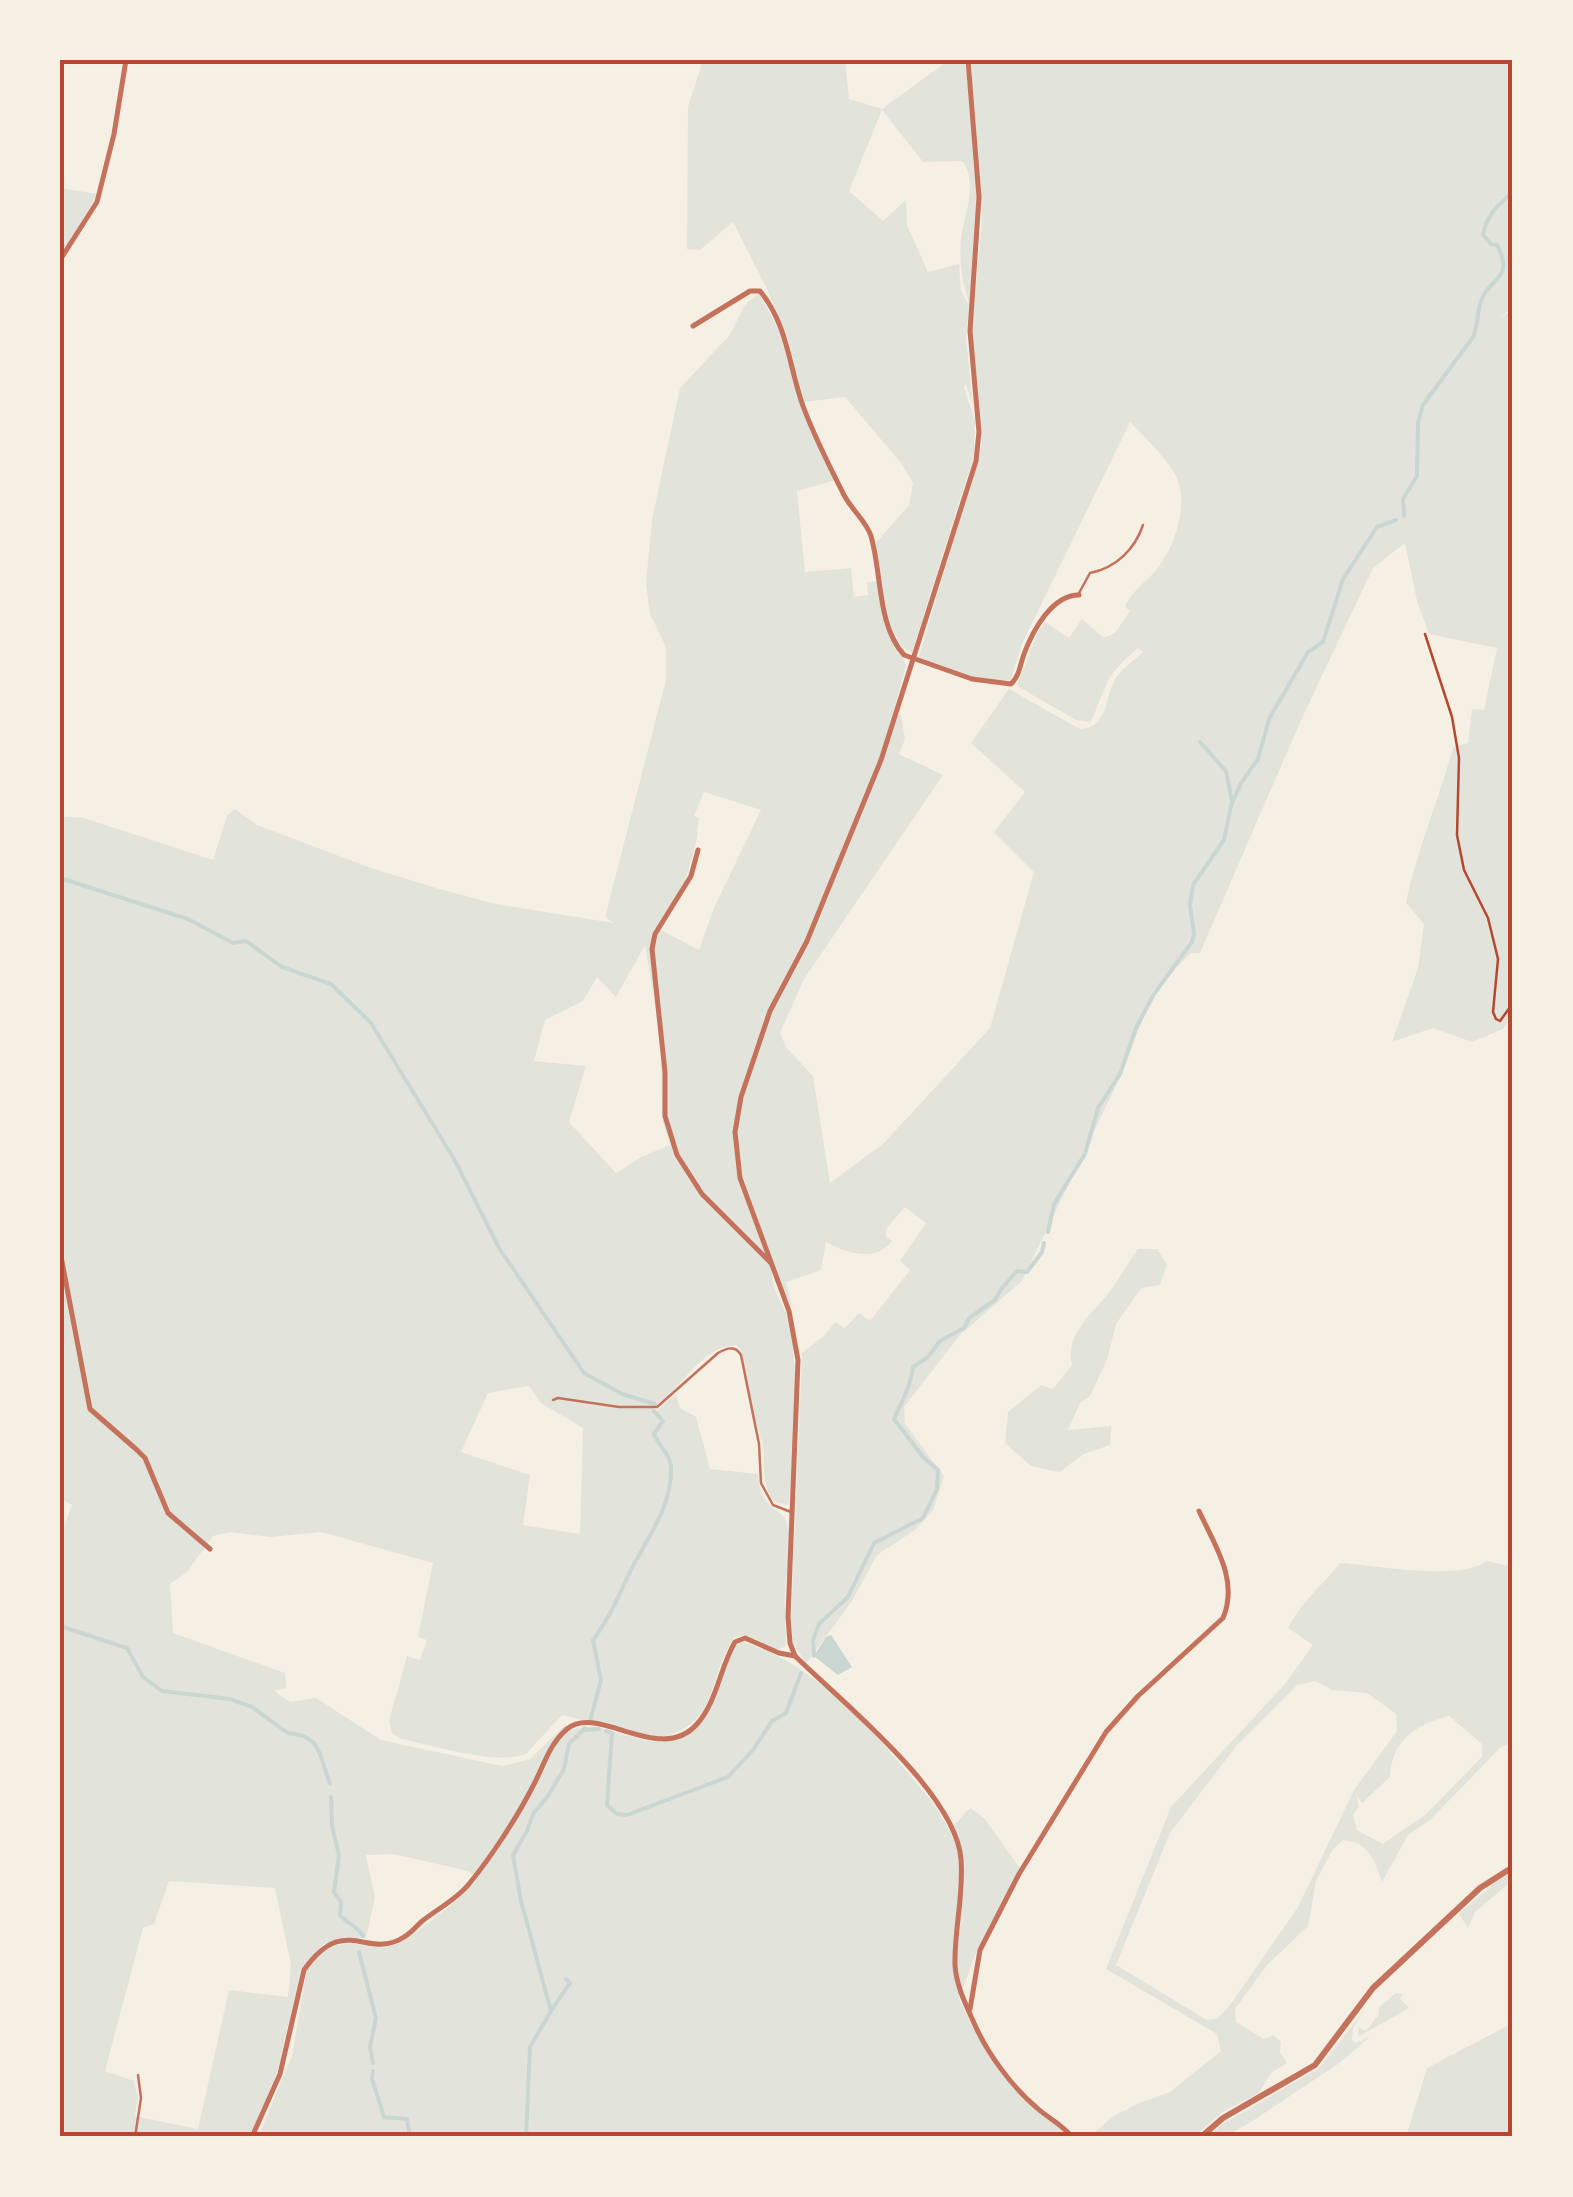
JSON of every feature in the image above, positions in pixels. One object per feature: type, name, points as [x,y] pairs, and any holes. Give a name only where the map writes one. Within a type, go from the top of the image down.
[{"type":"street","points":[[60,260],[97,202],[114,134],[126,60]]},
{"type":"street","points":[[968,60],[979,197],[970,332],[979,432],[976,461],[869,793],[807,941],[770,1011],[741,1096],[737,1160],[752,1216],[788,1312],[798,1360],[790,1643],[795,1656],[866,1721],[934,1799],[956,1834],[962,1890],[955,1965],[969,2012],[1012,2081],[1029,2101],[1072,2137]]},
{"type":"street","points":[[693,326],[721,312],[742,294],[760,292],[772,306],[816,438],[848,504],[870,533],[890,630],[899,649],[912,660],[972,679],[1011,684],[1036,632],[1057,601],[1078,595]]},
{"type":"street","points":[[698,850],[691,876],[655,934],[652,950],[666,1072],[665,1116],[686,1173],[770,1263]]},
{"type":"street","points":[[60,1251],[90,1410],[138,1450],[168,1512],[210,1550]]},
{"type":"street","points":[[969,2012],[980,1950],[1019,1874],[1106,1732],[1138,1696],[1223,1618],[1228,1606],[1228,1574],[1199,1511]]},
{"type":"street","points":[[252,2137],[280,2074],[304,1970],[324,1945],[339,1941],[391,1944],[407,1936],[468,1885],[526,1800],[552,1748],[567,1730],[582,1723],[658,1740],[677,1737],[700,1720],[735,1642],[744,1638],[795,1656]]},
{"type":"street","points":[[1201,2137],[1223,2118],[1315,2065],[1373,1988],[1480,1888],[1513,1867]]},
{"type":"lane","points":[[1078,595],[1090,572],[1099,571],[1130,551],[1143,525]]},
{"type":"lane","points":[[553,1400],[619,1407],[657,1406],[703,1364],[726,1349],[736,1349],[759,1444],[764,1493],[773,1505],[792,1512]]},
{"type":"lane","points":[[134,2137],[140,2098],[138,2075]]},
{"type":"path","points":[[1425,634],[1459,758],[1457,835],[1464,870],[1488,918],[1498,959],[1493,1012],[1496,1019],[1500,1021],[1513,1003]]},
{"type":"shaded area","points":[[703,60],[845,60],[849,99],[882,109],[949,60],[965,60],[977,193],[969,302],[960,247],[970,189],[962,161],[923,162],[882,110],[849,191],[883,221],[906,200],[907,225],[928,272],[959,264],[961,291],[969,305],[966,337],[973,406],[966,384],[964,387],[975,421],[974,455],[912,652],[903,647],[890,622],[875,544],[909,505],[913,483],[845,397],[803,402],[789,342],[733,222],[700,250],[687,249],[688,107]]},
{"type":"shaded area","points":[[971,60],[1513,60],[1513,306],[1500,318],[1513,310],[1513,1012],[1503,1029],[1472,1042],[1433,1028],[1392,1042],[1418,968],[1424,924],[1406,903],[1411,883],[1453,747],[1468,743],[1472,709],[1484,710],[1497,648],[1429,634],[1417,601],[1405,543],[1373,568],[1302,718],[1200,953],[1191,953],[1152,992],[1124,1069],[1022,1281],[960,1335],[904,1407],[905,1424],[944,1476],[933,1510],[915,1530],[877,1555],[852,1601],[806,1664],[793,1642],[791,1623],[802,1353],[835,1322],[845,1328],[859,1313],[870,1321],[910,1270],[900,1261],[926,1223],[905,1207],[886,1229],[886,1236],[892,1241],[869,1254],[842,1250],[826,1242],[821,1270],[786,1282],[793,1309],[773,1270],[794,1360],[789,1503],[773,1501],[768,1491],[763,1443],[756,1427],[741,1350],[736,1345],[723,1347],[701,1361],[651,1407],[656,1411],[676,1394],[680,1408],[696,1417],[710,1469],[758,1474],[767,1503],[785,1519],[790,1541],[785,1590],[786,1646],[777,1650],[743,1635],[734,1638],[702,1712],[693,1723],[659,1738],[659,1742],[690,1732],[700,1721],[716,1694],[734,1647],[743,1642],[792,1664],[834,1695],[908,1773],[949,1830],[970,1808],[984,1818],[1020,1868],[977,1950],[959,1999],[1005,2078],[1025,2101],[1068,2137],[258,2137],[292,2056],[307,1970],[325,1948],[397,1943],[436,1917],[478,1878],[468,1871],[393,1854],[366,1855],[375,1898],[366,1938],[323,1944],[301,1970],[277,2073],[250,2137],[60,2137],[60,1537],[72,1505],[60,1498],[60,816],[84,818],[213,860],[227,816],[235,809],[257,825],[439,889],[496,904],[614,923],[605,917],[666,680],[666,647],[650,614],[646,584],[652,520],[680,388],[729,336],[745,305],[759,293],[785,342],[801,405],[836,480],[797,491],[805,572],[851,568],[854,597],[868,595],[867,582],[878,581],[894,645],[906,665],[893,714],[901,715],[905,739],[899,754],[943,775],[804,979],[780,1033],[786,1047],[813,1076],[830,1183],[884,1143],[990,1028],[1034,872],[994,832],[1025,792],[971,743],[1009,689],[1080,729],[1096,723],[1117,677],[1143,652],[1138,648],[1113,674],[1091,722],[1076,720],[1017,686],[1037,634],[1045,622],[1069,638],[1082,619],[1104,638],[1115,633],[1130,611],[1125,606],[1166,556],[1181,510],[1180,487],[1173,470],[1130,422],[1022,644],[1011,679],[964,676],[919,657],[982,444],[971,335],[982,225]],"holes":[[[704,792],[761,810],[714,908],[699,950],[657,928],[685,881],[696,844],[699,818],[694,816]],[[645,945],[661,1040],[662,1119],[670,1145],[616,1173],[569,1122],[586,1066],[534,1061],[545,1020],[583,1001],[597,977],[616,997]],[[529,1386],[541,1403],[583,1428],[580,1534],[523,1525],[530,1475],[461,1452],[488,1393]],[[230,1532],[271,1537],[321,1532],[433,1563],[418,1637],[427,1640],[420,1660],[407,1656],[389,1721],[392,1733],[401,1739],[498,1758],[526,1754],[562,1715],[649,1737],[647,1741],[593,1726],[567,1730],[566,1724],[530,1759],[502,1766],[381,1740],[316,1698],[290,1702],[274,1691],[286,1688],[285,1673],[173,1633],[170,1584],[187,1572],[213,1536]],[[169,1881],[275,1888],[291,1965],[288,1997],[229,1990],[198,2129],[135,2116],[138,2097],[134,2081],[105,2071],[143,1928],[154,1924]]]},
{"type":"shaded area","points":[[60,188],[98,194],[60,256]]},
{"type":"shaded area","points":[[1138,1249],[1157,1249],[1167,1264],[1160,1285],[1141,1288],[1116,1324],[1107,1360],[1068,1430],[1111,1426],[1110,1445],[1084,1454],[1059,1472],[1031,1466],[1005,1443],[1008,1412],[1041,1385],[1053,1389],[1072,1365],[1076,1333]]},
{"type":"shaded area","points":[[1487,1561],[1513,1567],[1513,1741],[1500,1748],[1431,1819],[1408,1835],[1382,1882],[1373,1860],[1359,1844],[1343,1840],[1333,1849],[1316,1881],[1308,1926],[1267,1965],[1235,2009],[1236,2022],[1264,2039],[1273,2035],[1281,2042],[1280,2052],[1287,2063],[1271,2073],[1259,2093],[1224,2111],[1194,2137],[1090,2137],[1112,2117],[1170,2092],[1221,2051],[1217,2034],[1106,1969],[1171,1807],[1285,1684],[1313,1645],[1288,1628],[1293,1619],[1340,1563],[1416,1571],[1474,1567]],"holes":[[[1315,1681],[1332,1690],[1367,1693],[1396,1714],[1397,1731],[1354,1790],[1298,1907],[1228,2008],[1216,2019],[1207,2020],[1116,1965],[1170,1833],[1237,1745],[1297,1685]],[[1449,1716],[1482,1744],[1482,1757],[1426,1814],[1383,1844],[1357,1830],[1353,1815],[1359,1806],[1356,1795],[1362,1803],[1390,1777],[1395,1753],[1408,1736]]]},
{"type":"shaded area","points":[[831,1635],[852,1667],[838,1675],[814,1656]]},
{"type":"shaded area","points":[[1513,1872],[1513,1880],[1475,1912],[1468,1928],[1459,1914]]},
{"type":"shaded area","points":[[1396,1993],[1403,1994],[1400,1999],[1409,2008],[1358,2037],[1359,2028],[1366,2031],[1379,2014],[1379,2007]]},
{"type":"shaded area","points":[[1366,2008],[1353,2028],[1352,2040],[1356,2043],[1370,2037],[1338,2064],[1225,2137],[1207,2137],[1319,2068]]},
{"type":"shaded area","points":[[1513,2023],[1513,2137],[1406,2137],[1427,2068]]},
{"type":"waterway","points":[[1404,516],[1403,499],[1417,476],[1418,423],[1423,405],[1473,337],[1484,295],[1502,272],[1497,245],[1483,235],[1490,216],[1513,192]]},
{"type":"waterway","points":[[1048,1232],[1054,1204],[1085,1154],[1098,1108],[1120,1074],[1136,1028],[1154,994],[1192,942],[1193,885],[1224,840],[1231,806],[1258,759],[1269,719],[1308,652],[1323,642],[1343,579],[1377,527],[1396,520]]},
{"type":"waterway","points":[[1200,742],[1226,771],[1232,801]]},
{"type":"waterway","points":[[60,878],[188,919],[233,943],[246,941],[282,967],[331,984],[371,1023],[454,1159],[499,1248],[584,1373],[622,1394],[655,1404]]},
{"type":"waterway","points":[[814,1656],[813,1640],[819,1624],[848,1597],[874,1543],[923,1518],[937,1489],[938,1470],[894,1419],[913,1367],[928,1357],[940,1341],[964,1328],[969,1318],[995,1300],[1017,1271],[1027,1272],[1044,1243]]},
{"type":"waterway","points":[[590,1721],[601,1680],[593,1640],[657,1522],[670,1482],[670,1463],[654,1434],[663,1421],[654,1411]]},
{"type":"waterway","points":[[60,1626],[127,1648],[143,1677],[162,1691],[230,1699],[252,1707],[288,1733],[304,1736],[320,1754],[330,1784]]},
{"type":"waterway","points":[[606,1731],[612,1733],[607,1805],[617,1814],[627,1815],[728,1777],[772,1721],[786,1713],[801,1673]]},
{"type":"waterway","points":[[526,2137],[530,2047],[551,2011],[521,1901],[513,1855],[533,1814],[564,1769],[569,1744],[585,1728]]},
{"type":"waterway","points":[[584,1730],[599,1729]]},
{"type":"waterway","points":[[331,1797],[339,1855],[334,1892],[341,1902],[340,1915],[363,1936]]},
{"type":"waterway","points":[[359,1952],[376,2018],[370,2047],[373,2063]]},
{"type":"waterway","points":[[551,2011],[570,1983],[566,1979]]},
{"type":"waterway","points":[[373,2071],[384,2117],[407,2119],[410,2137]]}]
